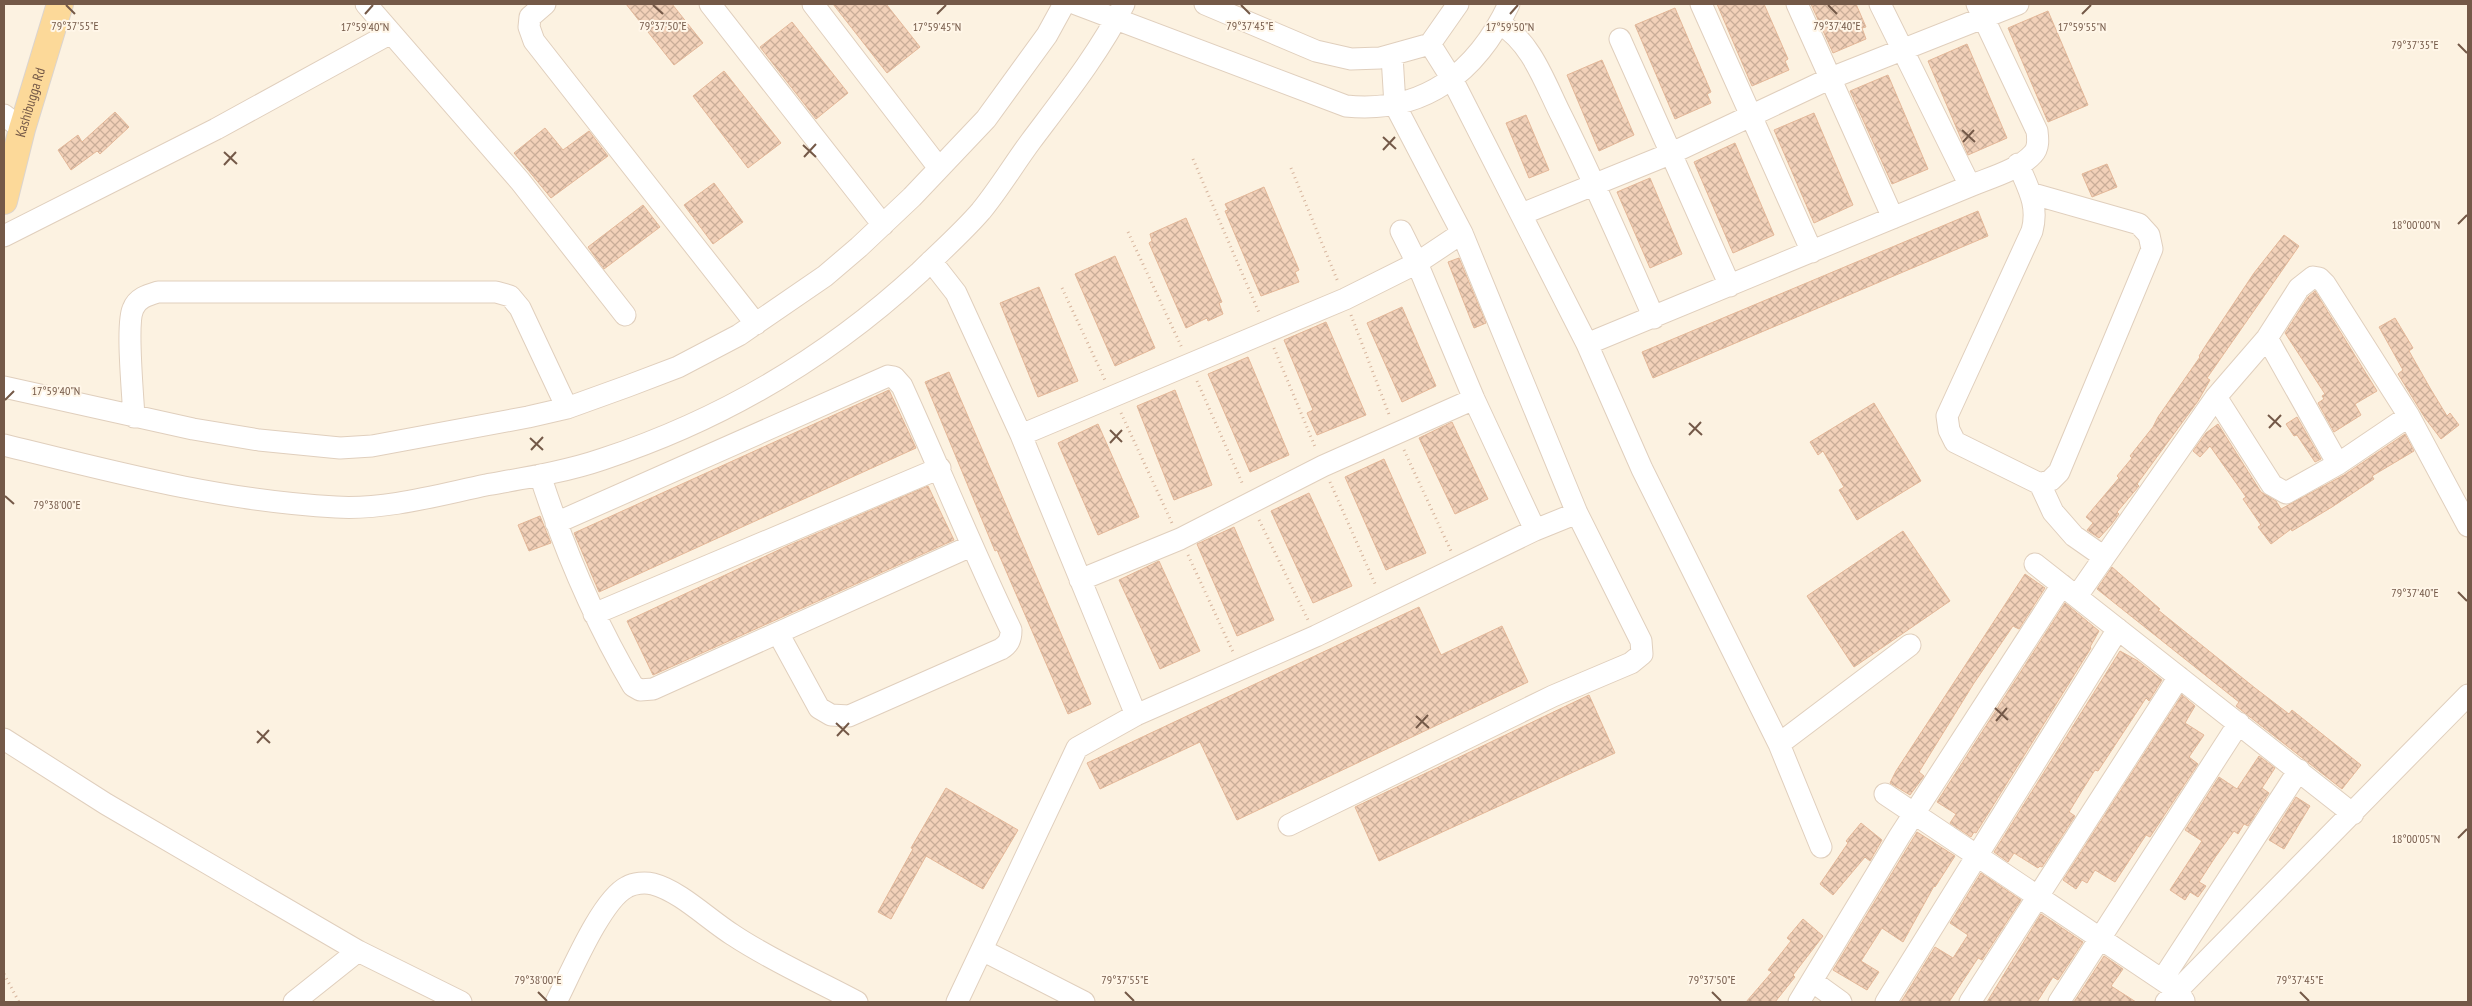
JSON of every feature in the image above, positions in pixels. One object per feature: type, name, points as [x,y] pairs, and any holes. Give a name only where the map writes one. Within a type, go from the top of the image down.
[{"type":"main road","name":"Kashibugga Rd","points":[[4,201],[13,122],[60,4]]},
{"type":"street","points":[[366,4],[520,181],[625,315]]},
{"type":"street","points":[[545,4],[530,17],[529,27],[534,41],[668,215],[756,324]]},
{"type":"street","points":[[710,4],[882,225]]},
{"type":"street","points":[[813,4],[939,168]]},
{"type":"street","points":[[4,387],[134,417],[259,440],[340,448],[372,446],[566,408],[678,367],[756,324],[825,276],[882,225],[986,119],[1047,36],[1064,4]]},
{"type":"street","points":[[1076,4],[1120,11],[1346,106],[1367,108],[1414,100],[1435,92],[1452,79],[1500,24],[1509,4]]},
{"type":"street","points":[[1205,4],[1316,50],[1351,59],[1392,56],[1430,44],[1458,4]]},
{"type":"street","points":[[1701,4],[1812,252]]},
{"type":"street","points":[[1797,4],[1893,218]]},
{"type":"street","points":[[1880,4],[1970,186]]},
{"type":"street","points":[[1522,214],[1672,153],[1830,78],[1903,50],[1980,10],[2018,4]]},
{"type":"street","points":[[1587,344],[1654,318],[1970,186],[2018,164],[2034,153],[2038,142],[2037,132],[1980,10]]},
{"type":"street","points":[[4,445],[182,488],[251,499],[337,508],[378,505],[540,476],[600,460],[702,422],[770,386],[862,324],[931,261],[981,210],[1088,63],[1120,11]]},
{"type":"street","points":[[1500,24],[1519,39],[1528,52],[1596,184],[1654,318]]},
{"type":"street","points":[[4,236],[216,129],[391,33]]},
{"type":"street","points":[[1620,39],[1730,286]]},
{"type":"street","points":[[1430,44],[1452,79],[1587,344],[1642,469],[1779,744],[1821,847]]},
{"type":"street","points":[[1289,825],[1553,696],[1638,659],[1642,654],[1641,640],[1577,512],[1462,233],[1395,104],[1392,56]]},
{"type":"street","points":[[2018,164],[2030,193],[2036,216],[2032,231],[1947,416],[1949,430],[1955,442],[2040,484],[2053,512],[2074,536],[2104,557]]},
{"type":"street","points":[[2030,193],[2139,224],[2149,235],[2152,249],[2059,472],[2051,480],[2040,484]]},
{"type":"street","points":[[1401,231],[1417,263],[1474,399],[1535,530]]},
{"type":"street","points":[[1021,435],[1345,299],[1417,263],[1462,233]]},
{"type":"street","points":[[931,261],[956,293],[1021,435],[1136,715]]},
{"type":"street","points":[[1799,1002],[1915,814],[2069,590],[2104,557],[2216,397],[2267,338],[2302,284],[2312,277],[2319,278],[2409,416],[2468,526]]},
{"type":"street","points":[[134,417],[130,329],[133,309],[142,297],[158,292],[496,292],[510,296],[520,308],[566,408]]},
{"type":"street","points":[[2267,338],[2338,464]]},
{"type":"street","points":[[556,523],[888,376],[894,377],[902,386],[940,468],[971,546],[1011,630],[1011,636],[1007,645],[848,716],[831,715],[819,708],[778,633]]},
{"type":"street","points":[[2216,397],[2272,485],[2286,493],[2293,491],[2338,464],[2409,416]]},
{"type":"street","points":[[1080,580],[1180,539],[1323,466],[1474,399]]},
{"type":"street","points":[[594,614],[940,468]]},
{"type":"street","points":[[540,476],[556,523],[594,614],[633,686],[646,691],[971,546]]},
{"type":"street","points":[[957,1002],[1077,748],[1136,715],[1384,605],[1535,530],[1577,512]]},
{"type":"street","points":[[2035,564],[2299,770],[2352,814]]},
{"type":"street","points":[[1886,1002],[1978,857],[2118,629]]},
{"type":"street","points":[[1779,744],[1910,645]]},
{"type":"street","points":[[1970,1002],[2179,676]]},
{"type":"street","points":[[2172,994],[2468,695]]},
{"type":"street","points":[[2060,1002],[2239,723]]},
{"type":"street","points":[[4,739],[106,804],[358,952],[461,1002]]},
{"type":"street","points":[[2172,994],[2299,770]]},
{"type":"street","points":[[1885,794],[2101,939],[2172,994]]},
{"type":"street","points":[[556,1002],[610,902],[627,886],[638,883],[653,884],[668,890],[734,936],[857,1002]]},
{"type":"street","points":[[982,950],[1084,1002]]},
{"type":"street","points":[[294,1002],[358,952]]},
{"type":"street","points":[[1812,981],[1841,1002]]},
{"type":"path","points":[[1193,159],[1384,605]]},
{"type":"path","points":[[1292,168],[1397,434],[1459,567]]},
{"type":"path","points":[[1128,232],[1190,364],[1250,503],[1316,636]]},
{"type":"path","points":[[1062,288],[1241,670]]},
{"type":"path","points":[[4,974],[19,1002]]},
{"type":"building","points":[[626,4],[672,4],[703,43],[674,65]]},
{"type":"building","points":[[833,4],[886,4],[920,47],[887,73]]},
{"type":"building","points":[[1717,4],[1764,4],[1788,59],[1785,61],[1789,70],[1752,86]]},
{"type":"building","points":[[1811,4],[1856,4],[1866,27],[1862,28],[1866,39],[1833,53]]},
{"type":"building","points":[[1675,8],[1711,92],[1707,94],[1711,103],[1675,119],[1635,25]]},
{"type":"building","points":[[2048,11],[2088,105],[2048,122],[2008,28]]},
{"type":"building","points":[[792,22],[848,93],[816,119],[760,47]]},
{"type":"building","points":[[1967,44],[2007,138],[1968,155],[1928,61]]},
{"type":"building","points":[[1602,60],[1634,135],[1599,151],[1567,75]]},
{"type":"building","points":[[724,71],[781,143],[748,168],[693,96]]},
{"type":"building","points":[[1888,75],[1928,169],[1892,184],[1850,91]]},
{"type":"building","points":[[115,112],[129,127],[100,154],[97,151],[71,170],[58,150],[78,135],[82,142]]},
{"type":"building","points":[[1814,113],[1853,205],[1814,223],[1774,130]]},
{"type":"building","points":[[1526,115],[1549,170],[1529,178],[1506,123]]},
{"type":"building","points":[[545,128],[563,150],[589,131],[608,156],[551,198],[514,153]]},
{"type":"building","points":[[1735,143],[1774,235],[1733,253],[1694,162]]},
{"type":"building","points":[[2107,164],[2117,187],[2092,197],[2082,174]]},
{"type":"building","points":[[1650,178],[1682,254],[1650,268],[1617,192]]},
{"type":"building","points":[[714,183],[743,222],[713,244],[684,205]]},
{"type":"building","points":[[1264,187],[1299,270],[1295,272],[1299,282],[1261,296],[1225,211],[1228,210],[1225,204]]},
{"type":"building","points":[[643,205],[660,227],[604,269],[588,247]]},
{"type":"building","points":[[1978,211],[1988,236],[1653,378],[1642,352]]},
{"type":"building","points":[[1186,218],[1222,302],[1219,303],[1223,314],[1208,321],[1207,318],[1186,328],[1149,243],[1152,241],[1150,234]]},
{"type":"building","points":[[2284,235],[2299,246],[2207,378],[2210,380],[2198,401],[2137,484],[2139,486],[2117,512],[2119,514],[2099,538],[2087,530],[2093,523],[2086,517],[2119,478],[2117,476],[2132,458],[2130,456],[2153,427],[2254,273]]},
{"type":"building","points":[[1115,256],[1155,348],[1115,366],[1075,274]]},
{"type":"building","points":[[1459,258],[1486,323],[1474,328],[1448,262]]},
{"type":"building","points":[[1039,287],[1078,381],[1038,397],[1000,303]]},
{"type":"building","points":[[2315,291],[2377,391],[2355,404],[2361,415],[2334,432],[2318,403],[2324,399],[2322,396],[2325,394],[2285,333],[2308,297]]},
{"type":"building","points":[[1402,307],[1436,386],[1402,402],[1367,323]]},
{"type":"building","points":[[2395,318],[2413,348],[2409,351],[2430,388],[2447,416],[2450,413],[2459,425],[2441,439],[2425,418],[2398,374],[2403,370],[2379,327]]},
{"type":"building","points":[[1326,322],[1366,415],[1317,435],[1307,413],[1313,410],[1284,340]]},
{"type":"building","points":[[1248,357],[1289,455],[1250,472],[1208,374]]},
{"type":"building","points":[[949,372],[1091,704],[1068,714],[997,550],[995,551],[925,382]]},
{"type":"building","points":[[889,390],[916,448],[599,592],[574,533]]},
{"type":"building","points":[[1175,390],[1212,485],[1174,500],[1137,406]]},
{"type":"building","points":[[1874,403],[1921,481],[1857,520],[1839,490],[1844,487],[1823,451],[1818,455],[1810,442]]},
{"type":"building","points":[[2297,417],[2321,459],[2315,462],[2297,435],[2294,436],[2286,424]]},
{"type":"building","points":[[1452,422],[1488,499],[1455,514],[1419,438]]},
{"type":"building","points":[[1098,424],[1139,517],[1098,535],[1058,443]]},
{"type":"building","points":[[2218,424],[2261,492],[2276,501],[2281,509],[2344,475],[2405,434],[2414,451],[2372,476],[2374,479],[2332,507],[2292,531],[2291,529],[2271,544],[2258,527],[2261,525],[2243,499],[2246,497],[2210,446],[2200,457],[2193,451],[2206,433]]},
{"type":"building","points":[[1384,459],[1426,553],[1386,570],[1345,477]]},
{"type":"building","points":[[928,486],[954,540],[653,675],[627,621],[785,547]]},
{"type":"building","points":[[1309,493],[1352,586],[1313,603],[1271,511]]},
{"type":"building","points":[[540,516],[551,543],[529,551],[518,525]]},
{"type":"building","points":[[1234,527],[1274,620],[1237,636],[1197,544]]},
{"type":"building","points":[[1903,531],[1950,601],[1854,667],[1807,596]]},
{"type":"building","points":[[1159,561],[1200,651],[1160,669],[1119,580]]},
{"type":"building","points":[[2112,567],[2160,609],[2158,610],[2255,688],[2289,714],[2292,710],[2361,765],[2342,789],[2236,706],[2239,702],[2097,589]]},
{"type":"building","points":[[2025,574],[2045,588],[2019,629],[2013,626],[1974,683],[1919,772],[1924,776],[1910,795],[1890,783],[1896,771]]},
{"type":"building","points":[[2065,603],[2099,631],[2091,648],[1976,833],[1974,832],[1971,837],[1950,823],[1956,814],[1937,802]]},
{"type":"building","points":[[1419,607],[1441,655],[1502,626],[1528,682],[1237,820],[1200,742],[1100,789],[1087,763]]},
{"type":"building","points":[[2120,651],[2138,661],[2162,680],[2149,701],[2146,698],[2098,771],[2095,770],[2069,812],[2075,816],[2042,867],[2038,868],[2014,853],[2008,862],[1994,852]]},
{"type":"building","points":[[1589,695],[1615,753],[1379,861],[1355,807]]},
{"type":"building","points":[[2182,695],[2195,706],[2185,723],[2204,735],[2189,757],[2198,764],[2150,837],[2146,835],[2115,882],[2095,870],[2087,883],[2082,880],[2076,889],[2063,880]]},
{"type":"building","points":[[2259,756],[2275,768],[2262,788],[2269,793],[2248,826],[2244,824],[2238,834],[2234,831],[2216,856],[2199,882],[2206,886],[2198,897],[2190,892],[2185,900],[2170,890],[2202,841],[2185,830],[2219,777],[2237,789]]},
{"type":"building","points":[[946,788],[1018,830],[983,889],[926,856],[891,919],[878,912],[913,849],[911,848]]},
{"type":"building","points":[[2296,797],[2310,806],[2284,849],[2269,840]]},
{"type":"building","points":[[1861,823],[1882,840],[1870,861],[1865,857],[1833,895],[1820,884],[1848,843],[1846,841]]},
{"type":"building","points":[[1917,832],[1955,856],[1934,886],[1903,942],[1882,928],[1861,961],[1879,972],[1867,990],[1833,970]]},
{"type":"building","points":[[1981,873],[2021,900],[1982,960],[1978,958],[1949,1002],[1901,1002],[1935,947],[1953,958],[1968,935],[1950,923]]},
{"type":"building","points":[[2041,914],[2083,942],[2058,980],[2053,977],[2037,1002],[1987,1002]]},
{"type":"building","points":[[1803,919],[1823,936],[1793,975],[1795,977],[1775,1002],[1746,1002],[1772,972],[1768,970],[1791,941],[1787,938]]},
{"type":"building","points":[[2104,956],[2123,969],[2111,986],[2136,1002],[2074,1002]]}]
